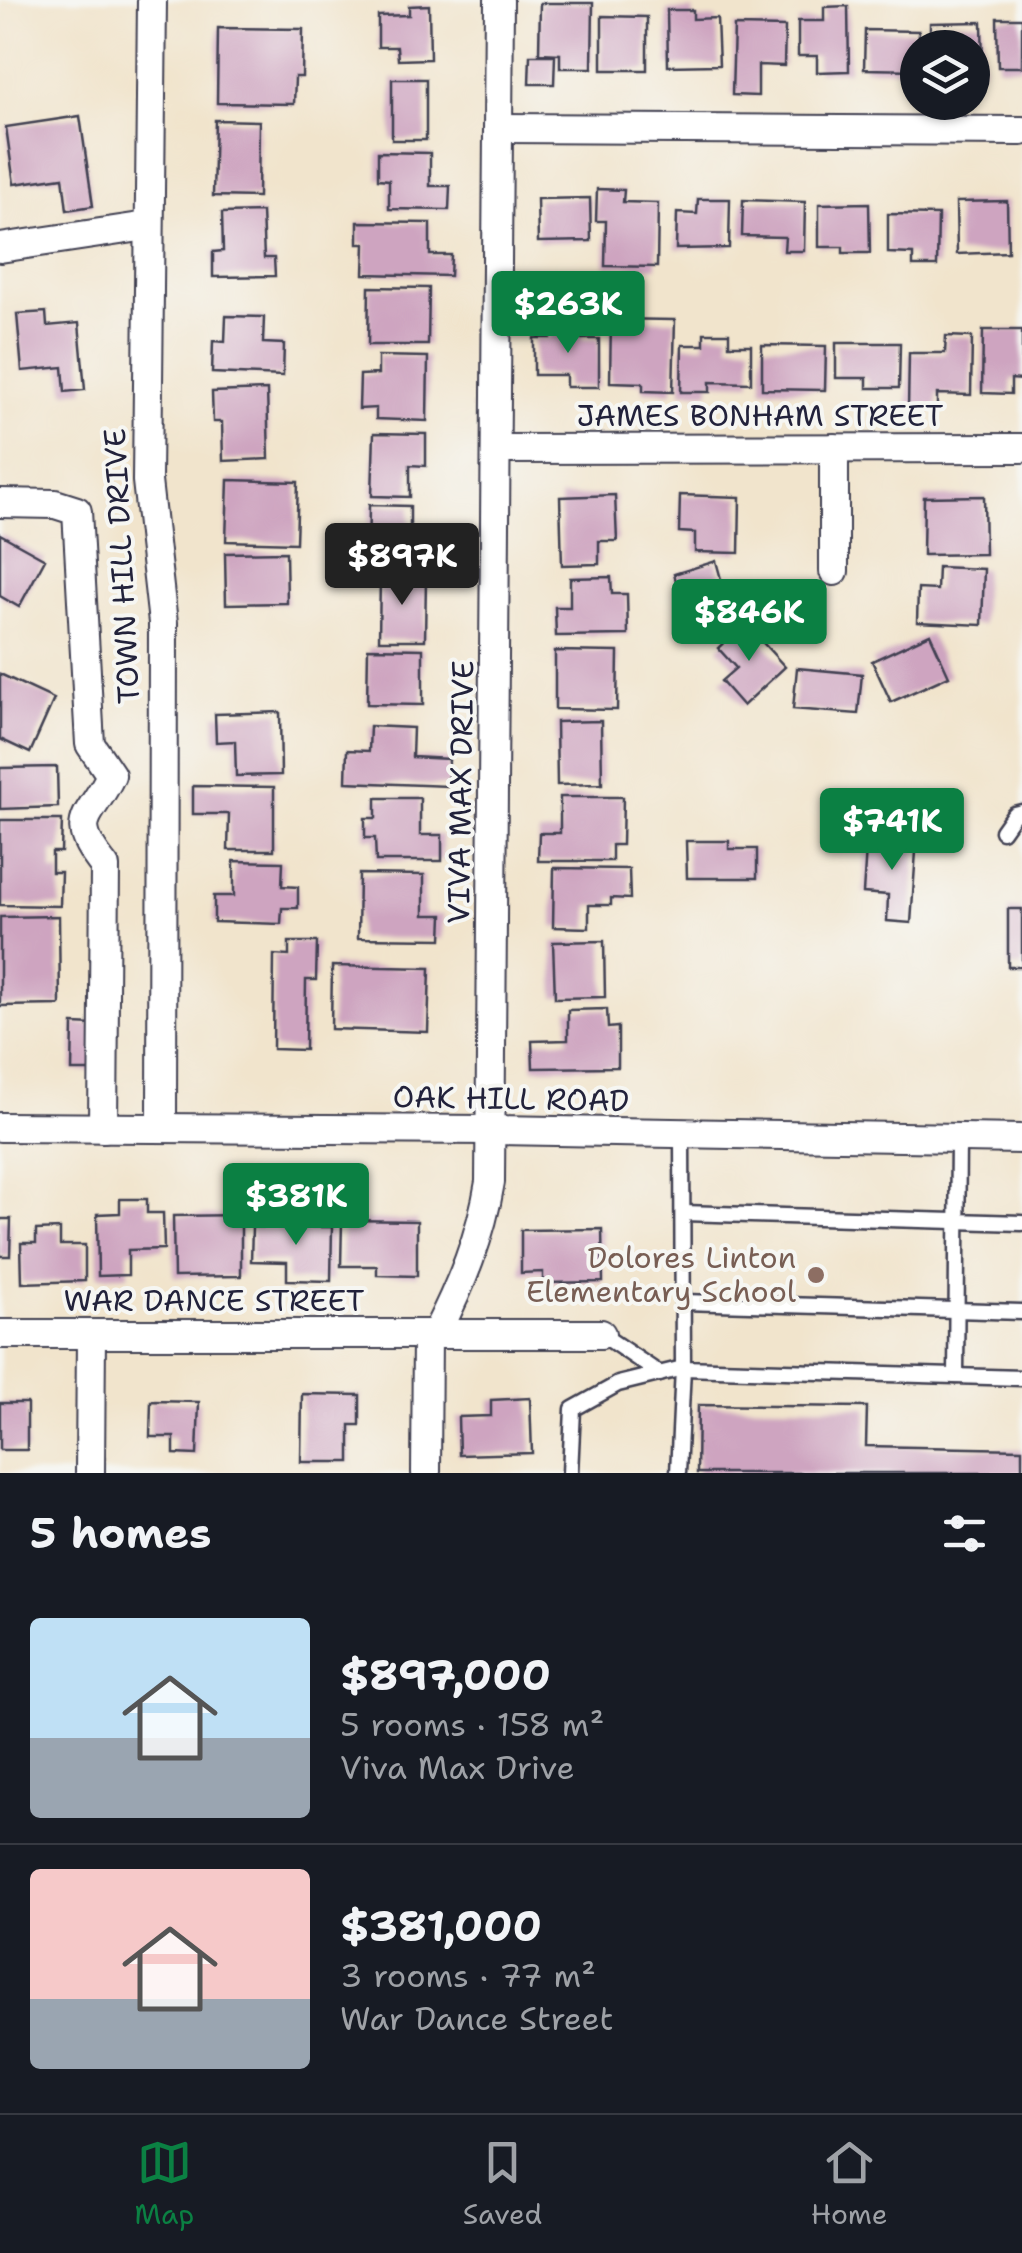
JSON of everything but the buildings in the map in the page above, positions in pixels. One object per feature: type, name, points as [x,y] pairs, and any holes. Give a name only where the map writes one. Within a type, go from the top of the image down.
[{"type":"street","name":"TOWN HILL DRIVE","points":[[152,0],[146,481],[163,623],[162,1128]]},
{"type":"street","name":"VIVA MAX DRIVE","points":[[426,1473],[432,1334],[456,1294],[483,1225],[490,1182],[500,0]]},
{"type":"street","points":[[499,128],[1022,131]]},
{"type":"street","points":[[0,248],[148,226]]},
{"type":"street","points":[[834,448],[834,570]]},
{"type":"street","name":"JAMES BONHAM STREET","points":[[497,449],[1022,448]]},
{"type":"street","points":[[0,503],[55,504],[77,511],[90,744],[110,775],[83,824],[86,844],[104,867],[103,1128]]},
{"type":"street","name":"OAK HILL ROAD","points":[[0,1127],[1022,1139]]},
{"type":"street","name":"WAR DANCE STREET","points":[[0,1334],[601,1334]]},
{"type":"street","points":[[90,1473],[91,1334]]},
{"type":"lane","points":[[1002,831],[1014,814],[1022,812]]},
{"type":"lane","points":[[678,1473],[684,1368],[682,1134]]},
{"type":"lane","points":[[956,1376],[958,1138]]},
{"type":"lane","points":[[682,1213],[1022,1223]]},
{"type":"lane","points":[[683,1302],[1022,1312]]},
{"type":"lane","points":[[601,1334],[660,1374]]},
{"type":"lane","points":[[570,1473],[572,1409],[618,1384],[684,1368],[1022,1378]]},
{"type":"place","name":"Dolores Linton Elementary School","points":[[816,1275]]}]
